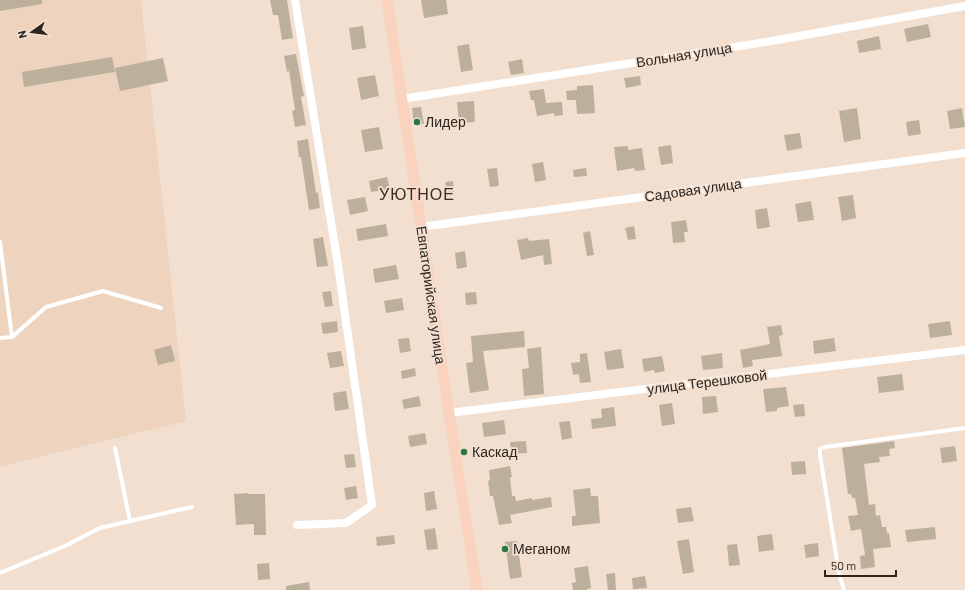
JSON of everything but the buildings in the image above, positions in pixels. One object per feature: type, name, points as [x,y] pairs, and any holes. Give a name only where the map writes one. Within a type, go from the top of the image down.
[{"type":"main road","name":"Евпаторийская улица","points":[[387,0],[477,590]]},
{"type":"street","points":[[295,0],[338,265],[372,505],[346,523],[297,525]]},
{"type":"street","name":"Вольная улица","points":[[402,99],[772,41],[965,6]]},
{"type":"street","name":"Садовая улица","points":[[421,227],[965,153]]},
{"type":"street","name":"улица Терешковой","points":[[449,413],[965,350]]},
{"type":"lane","points":[[0,242],[12,337]]},
{"type":"lane","points":[[0,338],[12,337],[46,307],[103,292],[161,308]]},
{"type":"lane","points":[[844,590],[838,566],[820,449],[824,447],[965,428]]},
{"type":"lane","points":[[115,448],[130,521]]},
{"type":"lane","points":[[0,573],[65,546],[100,528],[192,507]]},
{"type":"shaded area","points":[[0,0],[141,0],[186,421],[0,467]]},
{"type":"place","name":"Лидер","points":[[417,122]]},
{"type":"place","name":"Каскад","points":[[464,452]]},
{"type":"place","name":"Меганом","points":[[505,549]]},
{"type":"district","name":"УЮТНОЕ","points":[[417,194]]}]
